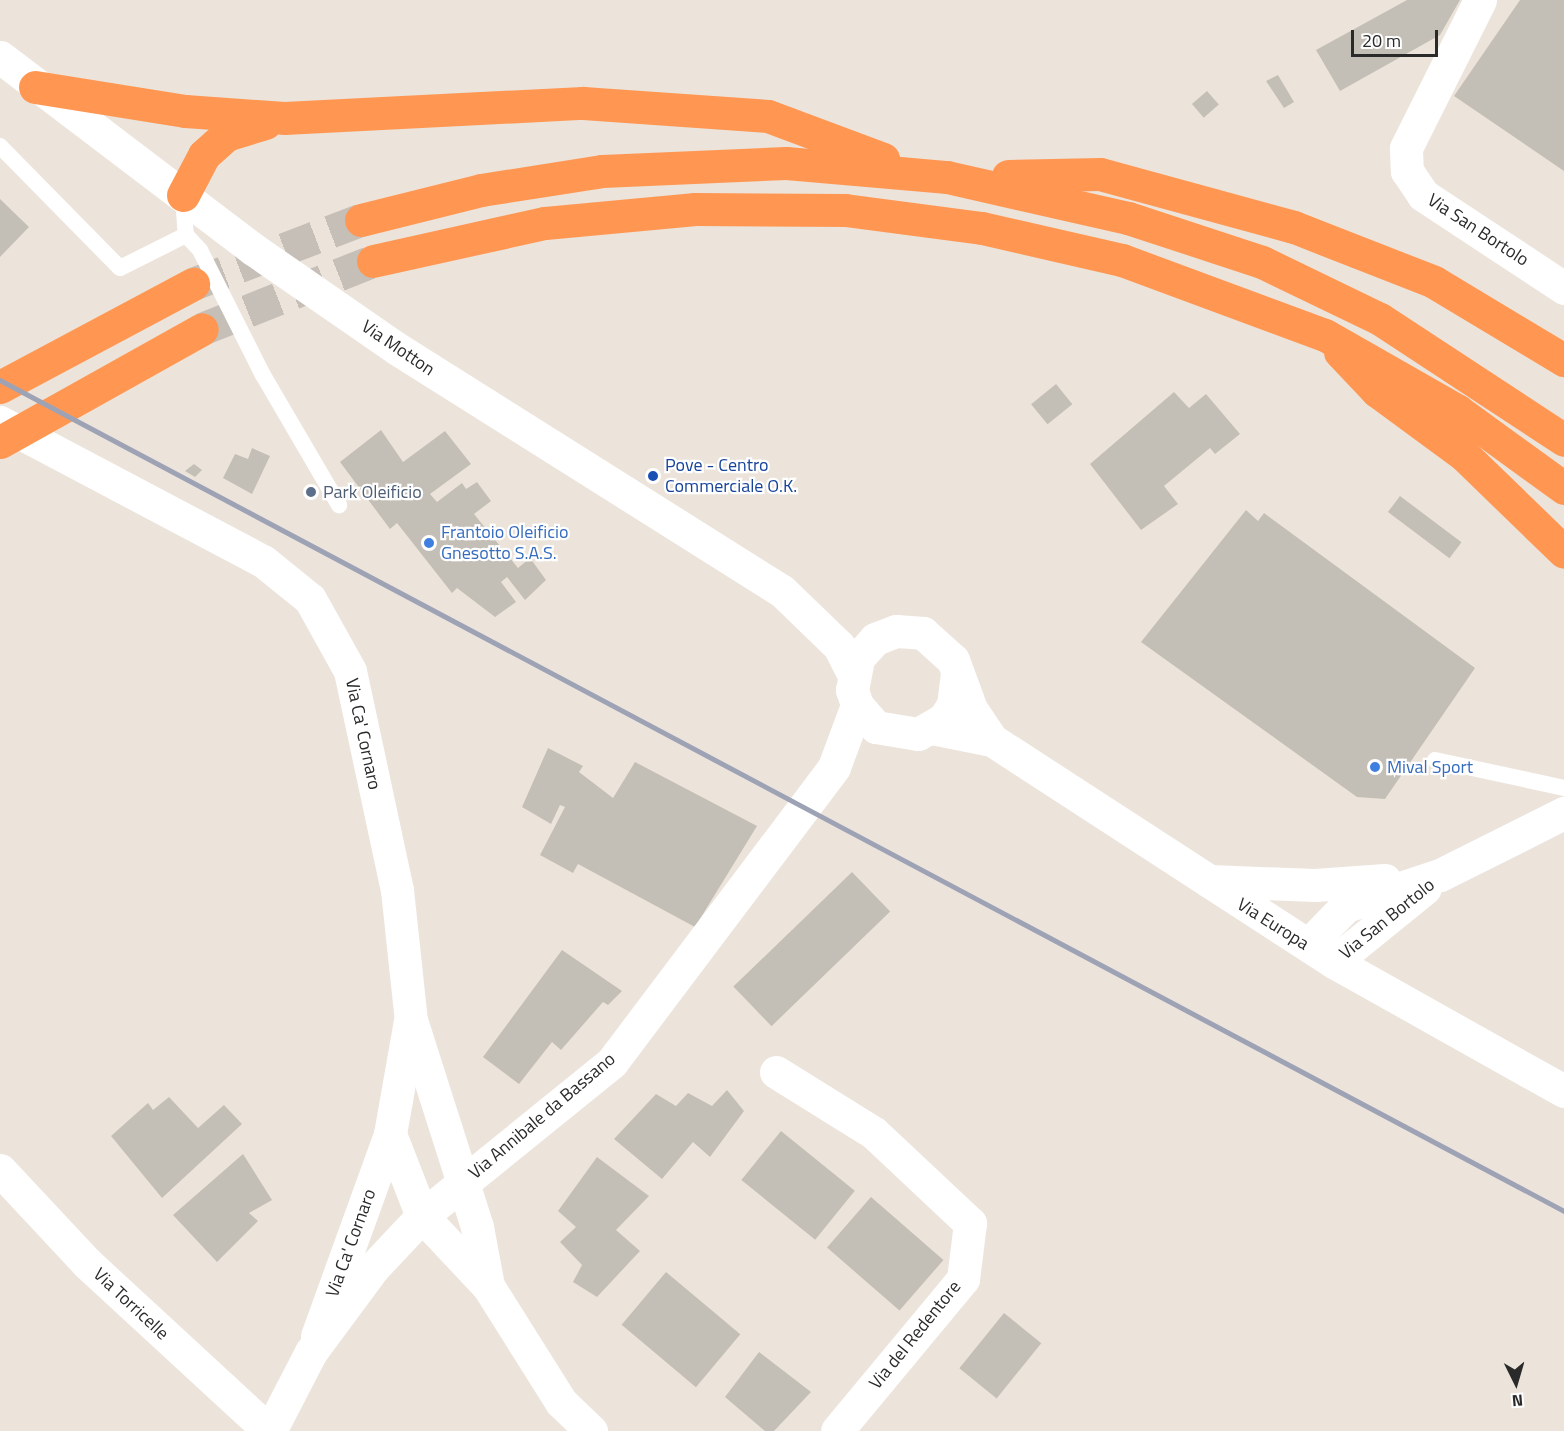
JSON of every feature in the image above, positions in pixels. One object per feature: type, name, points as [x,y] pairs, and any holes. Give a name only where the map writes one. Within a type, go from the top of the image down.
[{"type":"highway","points":[[35,87],[185,111],[284,118],[582,103],[768,116],[936,175],[1128,218],[1262,262],[1380,319],[1564,440]]},
{"type":"highway","points":[[183,195],[204,155],[226,135],[284,118]]},
{"type":"highway","points":[[361,220],[482,190],[602,171],[786,163],[936,175],[1100,174],[1190,195],[1294,227],[1434,282],[1564,360]]},
{"type":"highway","points":[[373,261],[486,233],[604,214],[845,210],[1062,244],[1201,285],[1325,335],[1458,411],[1564,488]]},
{"type":"highway","points":[[0,387],[193,284]]},
{"type":"highway","points":[[0,442],[202,329]]},
{"type":"highway","points":[[1325,335],[1377,392],[1464,455],[1564,552]]},
{"type":"street","name":"Via San Bortolo","points":[[1480,0],[1406,148],[1407,171],[1423,195],[1564,288]]},
{"type":"street","name":"Via Motton","points":[[0,57],[35,87],[396,348],[813,615],[855,631],[883,635]]},
{"type":"street","name":"Via Ca' Cornaro","points":[[0,422],[263,561],[310,599],[350,671],[397,890],[411,1020],[462,1183],[488,1287]]},
{"type":"street","name":"Via Motton","points":[[813,615],[839,646],[853,674]]},
{"type":"street","name":"Via Europa","points":[[883,635],[910,630],[935,639],[957,673],[970,709],[992,740],[1203,880],[1321,953],[1564,1091]]},
{"type":"street","points":[[857,705],[853,674],[867,645],[883,635]]},
{"type":"street","points":[[917,732],[953,705],[957,673]]},
{"type":"street","name":"Via Europa","points":[[857,705],[876,727],[992,740]]},
{"type":"street","name":"Via Annibale da Bassano","points":[[270,1431],[311,1352],[374,1267],[422,1215],[612,1062],[834,767],[857,705]]},
{"type":"street","name":"Via Annibale da Bassano","points":[[834,767],[917,732]]},
{"type":"street","name":"Via San Bortolo","points":[[1321,953],[1440,875],[1564,813]]},
{"type":"street","points":[[1203,880],[1315,885],[1440,875]]},
{"type":"street","name":"Via Ca' Cornaro","points":[[311,1352],[390,1134],[411,1020]]},
{"type":"street","name":"Via del Redentore","points":[[776,1072],[874,1133],[970,1223],[963,1279],[837,1431]]},
{"type":"street","points":[[390,1134],[422,1215],[488,1287],[561,1402],[591,1431]]},
{"type":"street","name":"Via Torricelle","points":[[0,1170],[87,1263],[270,1431]]},
{"type":"lane","points":[[0,146],[120,268],[186,235]]},
{"type":"lane","points":[[183,195],[186,235],[200,250],[263,375],[339,505]]},
{"type":"lane","points":[[1435,760],[1564,788]]},
{"type":"building","points":[[1407,0],[1460,0],[1440,35],[1340,91],[1316,50]]},
{"type":"building","points":[[1520,0],[1564,0],[1564,171],[1454,96]]},
{"type":"building","points":[[1278,75],[1294,102],[1284,108],[1266,81]]},
{"type":"building","points":[[1207,91],[1219,105],[1204,118],[1192,104]]},
{"type":"building","points":[[0,199],[29,227],[0,257]]},
{"type":"building","points":[[1056,384],[1072,404],[1047,424],[1031,404]]},
{"type":"building","points":[[1174,392],[1189,408],[1206,394],[1240,434],[1215,454],[1210,448],[1164,486],[1178,504],[1141,530],[1090,464]]},
{"type":"building","points":[[381,430],[403,462],[445,431],[471,464],[430,494],[437,502],[462,483],[466,489],[477,482],[491,501],[474,514],[518,568],[530,558],[546,580],[525,600],[507,577],[501,582],[516,602],[495,617],[457,588],[452,593],[397,523],[390,529],[340,462]]},
{"type":"building","points":[[252,448],[270,456],[252,494],[223,478],[235,454],[248,459]]},
{"type":"building","points":[[194,464],[202,470],[195,477],[185,471]]},
{"type":"building","points":[[1400,496],[1461,542],[1449,558],[1388,512]]},
{"type":"building","points":[[1246,510],[1258,521],[1264,513],[1475,668],[1385,799],[1357,797],[1141,642]]},
{"type":"building","points":[[548,748],[583,766],[579,772],[613,798],[635,762],[757,826],[695,927],[578,864],[573,873],[540,855],[565,807],[560,805],[551,824],[522,807]]},
{"type":"building","points":[[852,872],[890,912],[772,1026],[733,987]]},
{"type":"building","points":[[562,950],[622,991],[608,1005],[603,1002],[561,1050],[552,1042],[519,1084],[483,1057]]},
{"type":"building","points":[[727,1090],[744,1111],[710,1157],[693,1142],[662,1179],[614,1139],[656,1094],[676,1106],[688,1093],[712,1106]]},
{"type":"building","points":[[169,1097],[198,1128],[224,1105],[242,1124],[162,1198],[111,1136],[148,1103],[153,1110]]},
{"type":"building","points":[[781,1131],[855,1191],[815,1240],[741,1180]]},
{"type":"building","points":[[243,1154],[272,1200],[249,1213],[258,1221],[217,1262],[173,1215]]},
{"type":"building","points":[[597,1157],[649,1196],[616,1230],[640,1251],[597,1297],[573,1282],[582,1265],[560,1242],[576,1227],[558,1211]]},
{"type":"building","points":[[871,1197],[943,1260],[899,1311],[827,1248]]},
{"type":"building","points":[[666,1272],[740,1334],[696,1387],[622,1325]]},
{"type":"building","points":[[1004,1313],[1041,1343],[997,1398],[959,1368]]},
{"type":"building","points":[[759,1352],[811,1392],[774,1431],[765,1431],[725,1397]]},
{"type":"tunnel","points":[[193,284],[361,220]]},
{"type":"tunnel","points":[[202,329],[373,261]]},
{"type":"railway","points":[[0,380],[1564,1211]]},
{"type":"place","name":"Pove - Centro Commerciale O.K.","points":[[653,476]]},
{"type":"place","name":"Park Oleificio","points":[[311,492]]},
{"type":"place","name":"Frantoio Oleificio Gnesotto S.A.S.","points":[[429,543]]},
{"type":"place","name":"Mival Sport","points":[[1375,767]]}]
